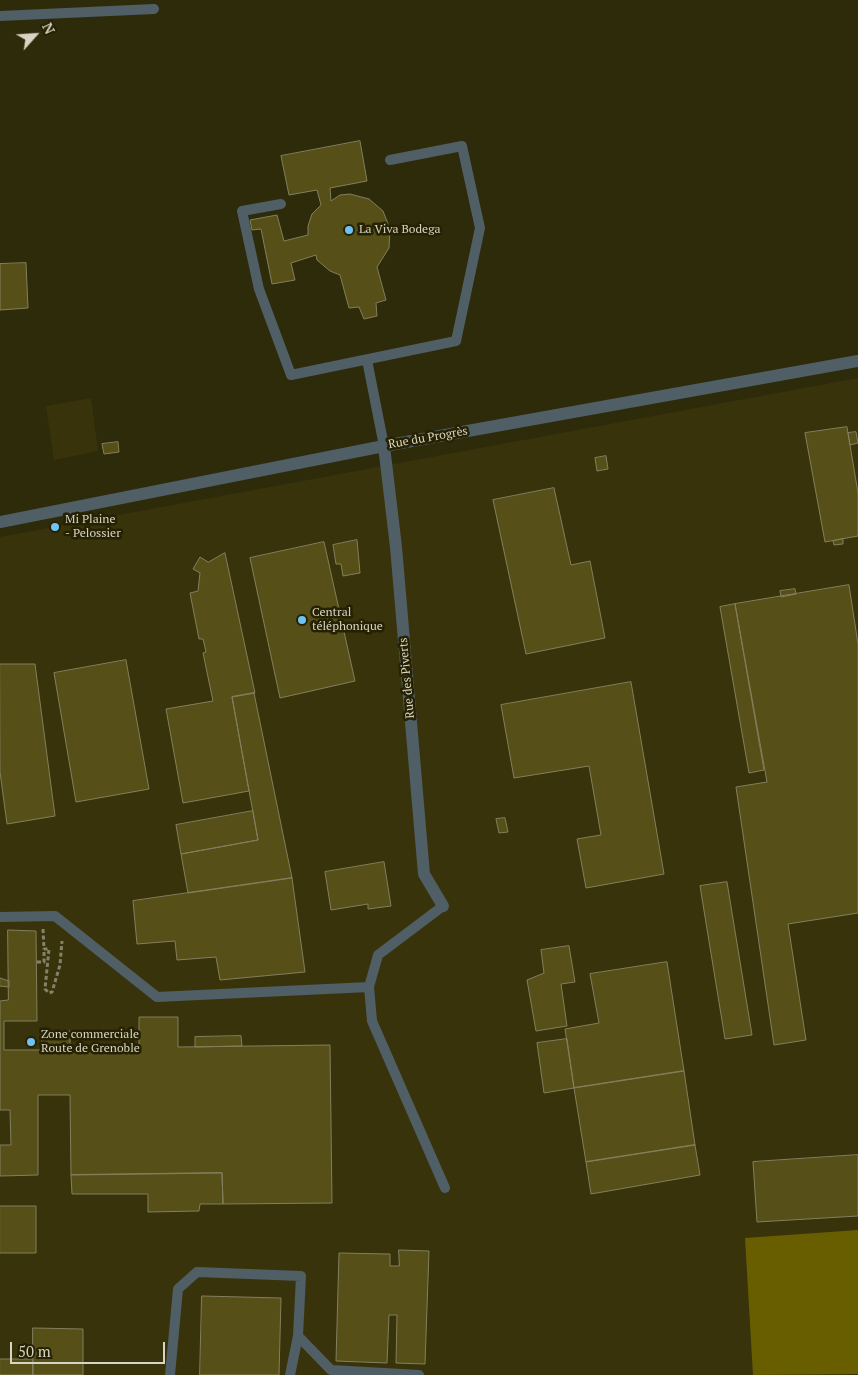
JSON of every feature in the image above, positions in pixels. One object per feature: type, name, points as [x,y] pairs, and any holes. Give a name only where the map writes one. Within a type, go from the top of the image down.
[{"type":"street","name":"Rue du Progrès","points":[[0,522],[384,446],[858,361]]},
{"type":"street","name":"Rue des Piverts","points":[[384,446],[396,547],[424,874],[443,906]]},
{"type":"lane","points":[[0,16],[154,9]]},
{"type":"lane","points":[[281,204],[242,211],[259,289],[291,375],[456,341],[480,228],[462,146],[390,160]]},
{"type":"lane","points":[[367,360],[384,446]]},
{"type":"lane","points":[[443,906],[378,955],[369,987],[372,1021],[445,1188]]},
{"type":"lane","points":[[0,917],[55,916],[157,997],[369,987]]},
{"type":"lane","points":[[170,1375],[178,1289],[197,1272],[301,1276],[298,1336],[290,1375]]},
{"type":"lane","points":[[298,1336],[331,1370],[419,1375]]},
{"type":"path","points":[[44,949],[49,949],[45,989],[49,993],[54,990],[63,946],[61,938],[54,933],[62,922]]},
{"type":"path","points":[[37,962],[44,962],[44,936]]},
{"type":"shaded area","points":[[858,378],[858,1375],[0,1375],[0,537]]},
{"type":"shaded area","points":[[91,398],[98,451],[54,460],[46,406]]},
{"type":"shaded area","points":[[858,1230],[858,1374],[753,1375],[745,1238]]},
{"type":"building","name":"La Viva Bodega","points":[[360,141],[367,181],[330,188],[331,201],[340,195],[350,194],[369,199],[383,211],[390,229],[389,248],[377,267],[386,300],[376,303],[377,316],[364,319],[359,307],[349,308],[340,275],[330,271],[317,260],[316,255],[291,263],[295,280],[272,284],[261,229],[252,230],[250,220],[277,215],[284,241],[308,235],[308,226],[312,214],[321,205],[317,190],[289,195],[281,156]]},
{"type":"building","points":[[26,263],[28,308],[0,310],[0,264]]},
{"type":"building","points":[[847,427],[858,493],[858,536],[825,542],[805,433]]},
{"type":"building","points":[[856,432],[858,443],[850,445],[848,433]]},
{"type":"building","points":[[118,442],[119,452],[104,454],[102,444]]},
{"type":"building","points":[[606,456],[608,469],[597,471],[595,458]]},
{"type":"building","points":[[554,488],[571,565],[590,561],[605,638],[526,654],[493,500]]},
{"type":"building","points":[[843,539],[843,544],[834,545],[833,541]]},
{"type":"building","points":[[357,540],[360,573],[343,576],[341,564],[336,564],[333,545]]},
{"type":"building","name":"Central téléphonique","points":[[324,542],[355,681],[280,698],[250,558]]},
{"type":"building","points":[[225,553],[255,693],[232,697],[249,791],[183,803],[166,709],[213,701],[203,653],[206,652],[203,639],[199,639],[190,593],[198,591],[200,573],[193,569],[200,557],[208,562]]},
{"type":"building","points":[[849,585],[858,644],[858,913],[788,924],[806,1040],[774,1045],[736,787],[767,782],[735,604]]},
{"type":"building","points":[[795,589],[796,594],[781,597],[780,591]]},
{"type":"building","points":[[735,604],[764,770],[749,773],[720,607]]},
{"type":"building","points":[[126,660],[149,789],[76,802],[54,673]]},
{"type":"building","points":[[0,664],[35,664],[55,816],[7,824],[0,772]]},
{"type":"building","points":[[631,682],[664,874],[586,888],[577,839],[601,835],[589,766],[514,778],[501,705]]},
{"type":"building","points":[[254,693],[292,878],[188,893],[181,854],[258,840],[232,697]]},
{"type":"building","points":[[253,811],[258,840],[181,854],[176,825]]},
{"type":"building","points":[[505,818],[508,832],[499,833],[496,819]]},
{"type":"building","points":[[384,862],[391,906],[368,909],[368,904],[331,910],[325,872]]},
{"type":"building","points":[[292,878],[305,972],[220,980],[216,957],[177,960],[175,941],[137,944],[133,901]]},
{"type":"building","points":[[727,882],[752,1035],[725,1039],[700,886]]},
{"type":"building","points":[[8,930],[36,931],[37,1021],[4,1021],[4,1050],[42,1050],[41,1031],[70,1031],[70,1049],[139,1048],[139,1017],[178,1017],[178,1047],[330,1045],[332,1203],[223,1204],[222,1173],[71,1175],[70,1095],[38,1095],[38,1175],[0,1176],[0,1145],[11,1145],[10,1110],[0,1110],[0,1001],[8,1000]]},
{"type":"building","points":[[569,946],[575,982],[561,984],[567,1026],[536,1031],[527,980],[544,973],[541,950]]},
{"type":"building","points":[[667,962],[684,1071],[574,1088],[565,1029],[599,1023],[590,974]]},
{"type":"building","points":[[0,978],[9,981],[9,987],[0,986]]},
{"type":"building","points":[[241,1036],[242,1046],[195,1047],[195,1037]]},
{"type":"building","points":[[567,1039],[574,1088],[544,1093],[537,1043]]},
{"type":"building","points":[[684,1071],[695,1145],[586,1162],[574,1088]]},
{"type":"building","points":[[695,1145],[700,1175],[591,1194],[586,1162]]},
{"type":"building","points":[[858,1155],[858,1216],[757,1222],[753,1162]]},
{"type":"building","points":[[222,1173],[223,1204],[200,1204],[199,1211],[148,1212],[148,1194],[72,1194],[71,1175]]},
{"type":"building","points":[[0,1206],[36,1206],[36,1253],[0,1253]]},
{"type":"building","points":[[399,1250],[429,1251],[425,1364],[396,1363],[397,1315],[389,1315],[387,1363],[336,1361],[339,1253],[390,1254],[390,1266],[399,1266]]},
{"type":"building","points":[[202,1296],[281,1298],[279,1375],[200,1375]]},
{"type":"building","points":[[33,1328],[83,1329],[83,1375],[33,1375]]},
{"type":"building","points":[[0,1359],[33,1359],[33,1375],[0,1375]]},
{"type":"place","name":"La Viva Bodega","points":[[349,230]]},
{"type":"place","name":"Mi Plaine - Pelossier","points":[[55,527]]},
{"type":"place","name":"Central téléphonique","points":[[302,620]]},
{"type":"place","name":"Zone commerciale Route de Grenoble","points":[[31,1042]]}]
